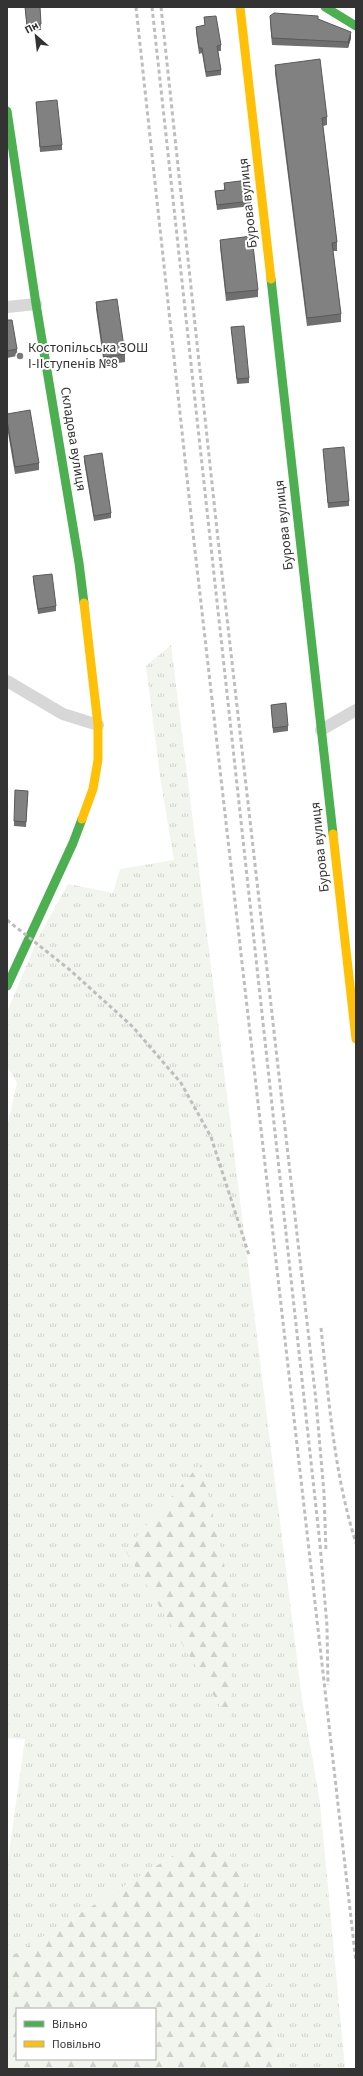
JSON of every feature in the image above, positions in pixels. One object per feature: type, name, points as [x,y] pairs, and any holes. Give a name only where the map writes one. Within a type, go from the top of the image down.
[{"type":"street","name":"Бурова вулиця","points":[[240,7],[356,1039]]},
{"type":"street","points":[[325,7],[356,26]]},
{"type":"street","name":"Складова вулиця","points":[[7,111],[36,304],[79,563],[96,693],[98,725],[98,760],[93,789],[73,843],[7,986]]},
{"type":"street","points":[[7,307],[36,304]]},
{"type":"street","points":[[7,681],[63,714],[98,725]]},
{"type":"street","points":[[321,730],[356,710]]},
{"type":"green space","points":[[171,645],[302,1699],[320,1802],[345,2069],[282,2069],[251,1898],[185,1848],[7,1959],[7,1868],[25,1739],[7,1738],[7,1127],[17,1083],[7,1066],[7,1012],[38,938],[68,884],[113,893],[120,869],[174,860],[161,783],[146,666]]},
{"type":"green space","points":[[201,1463],[232,1600],[231,1724],[125,1550]]},
{"type":"green space","points":[[185,1848],[227,1849],[251,1898],[282,2069],[7,2069],[7,1959]]},
{"type":"building","points":[[25,7],[40,7],[41,24],[27,26]]},
{"type":"building","points":[[274,13],[318,16],[318,19],[351,32],[348,42],[272,38],[270,16]]},
{"type":"building","points":[[216,16],[221,45],[217,46],[221,70],[206,72],[202,48],[199,48],[196,27],[205,25],[204,17]]},
{"type":"building","points":[[320,59],[327,117],[322,118],[337,242],[332,243],[341,314],[307,318],[275,65]]},
{"type":"building","points":[[57,100],[62,145],[40,147],[36,102]]},
{"type":"building","points":[[248,180],[251,201],[217,205],[215,191],[225,190],[224,183]]},
{"type":"building","points":[[252,236],[258,290],[226,293],[220,240]]},
{"type":"building","points":[[117,299],[125,354],[104,357],[96,302]]},
{"type":"building","points":[[7,320],[12,320],[17,349],[7,351]]},
{"type":"building","points":[[244,326],[249,378],[237,379],[231,327]]},
{"type":"building","points":[[30,410],[39,463],[15,467],[7,414]]},
{"type":"building","points":[[344,447],[349,501],[328,503],[323,449]]},
{"type":"building","points":[[102,453],[111,513],[94,516],[84,456]]},
{"type":"building","points":[[52,574],[56,606],[38,609],[33,576]]},
{"type":"building","points":[[286,703],[288,726],[273,728],[271,705]]},
{"type":"building","points":[[15,790],[28,791],[26,822],[14,821]]},
{"type":"railway","points":[[136,7],[193,533],[356,1962]]},
{"type":"railway","points":[[152,7],[320,1544],[327,1626],[328,1685]]},
{"type":"railway","points":[[161,7],[217,530],[316,1401],[324,1493],[326,1552]]},
{"type":"railway","points":[[7,920],[70,970],[133,1027],[181,1083],[211,1137],[249,1255]]},
{"type":"railway","points":[[321,1328],[337,1464],[342,1490],[356,1543]]},
{"type":"traffic: fast","points":[[325,7],[356,26]]},
{"type":"traffic: fast","points":[[7,111],[36,304],[79,563],[84,603]]},
{"type":"traffic: fast","points":[[271,279],[333,834]]},
{"type":"traffic: fast","points":[[7,986],[73,843],[82,819]]},
{"type":"traffic: slow","points":[[240,7],[271,279]]},
{"type":"traffic: slow","points":[[82,819],[93,789],[98,760],[98,725],[84,603]]},
{"type":"traffic: slow","points":[[333,834],[356,1039]]},
{"type":"place","name":"Костопільська ЗОШ І-ІІступенів №8","points":[[20,356]]}]
